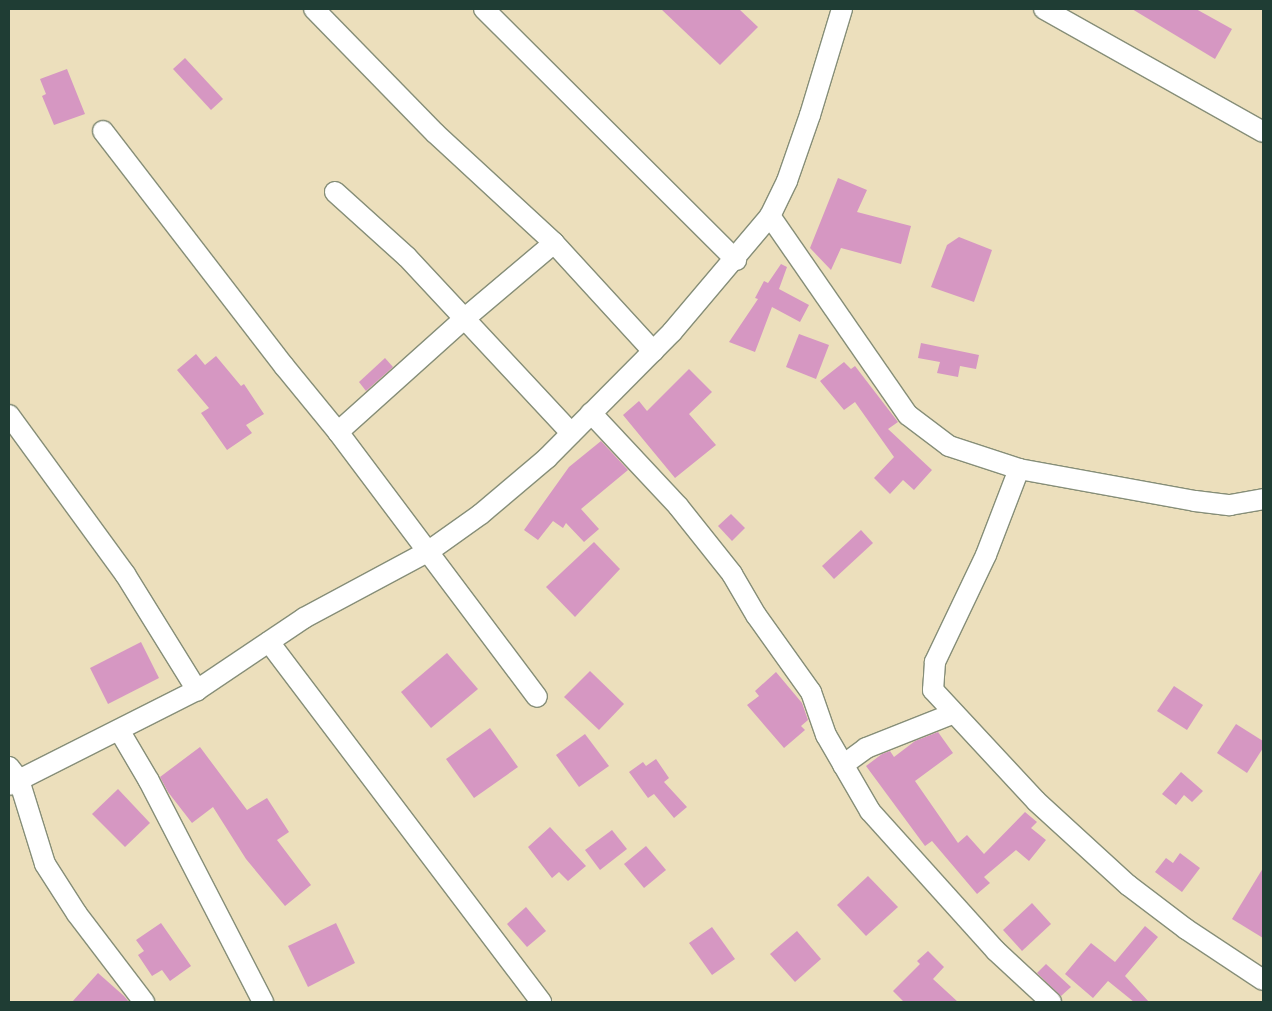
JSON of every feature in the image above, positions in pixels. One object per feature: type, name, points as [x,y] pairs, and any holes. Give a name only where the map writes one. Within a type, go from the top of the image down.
[{"type":"street","points":[[314,9],[435,134],[554,244],[653,351]]},
{"type":"street","points":[[484,9],[736,260]]},
{"type":"street","points":[[144,1002],[76,914],[45,864],[12,777],[119,730],[197,690],[304,618],[429,551],[504,496],[653,351],[736,260],[770,216],[806,125],[842,9]]},
{"type":"street","points":[[1044,9],[1263,132]]},
{"type":"street","points":[[103,130],[278,359],[338,432],[537,697]]},
{"type":"street","points":[[335,192],[407,257],[570,432]]},
{"type":"street","points":[[770,216],[908,415],[949,446],[1019,470],[1195,501],[1230,505],[1262,502]]},
{"type":"street","points":[[338,432],[464,319],[554,244]]},
{"type":"street","points":[[591,412],[678,506],[732,574],[756,615],[811,692],[826,735],[870,811],[907,855],[996,951],[1051,1002]]},
{"type":"street","points":[[9,415],[124,574],[197,690]]},
{"type":"street","points":[[1019,470],[986,555],[935,662],[933,690],[952,714],[1036,801],[1128,885],[1186,929],[1263,980]]},
{"type":"street","points":[[269,642],[541,1002]]},
{"type":"street","points":[[843,765],[866,748],[952,714]]},
{"type":"street","points":[[119,730],[149,781],[263,1002]]},
{"type":"building","points":[[661,9],[739,9],[758,27],[720,65]]},
{"type":"building","points":[[1132,9],[1196,9],[1232,29],[1215,59]]},
{"type":"building","points":[[185,58],[223,99],[211,110],[173,69]]},
{"type":"building","points":[[67,69],[85,114],[54,125],[42,96],[46,94],[40,79]]},
{"type":"building","points":[[838,178],[867,190],[857,212],[911,226],[901,264],[841,248],[831,270],[810,248]]},
{"type":"building","points":[[959,237],[992,250],[974,302],[931,287],[947,245]]},
{"type":"building","points":[[781,264],[787,267],[779,289],[809,305],[800,322],[772,307],[755,352],[729,342],[758,299],[755,298],[764,281],[768,283]]},
{"type":"building","points":[[799,334],[829,345],[816,379],[786,367]]},
{"type":"building","points":[[921,343],[979,355],[976,369],[960,366],[958,377],[937,373],[940,362],[918,358]]},
{"type":"building","points":[[196,354],[205,365],[216,356],[241,386],[244,384],[264,414],[246,425],[252,433],[227,450],[201,413],[209,408],[177,370]]},
{"type":"building","points":[[385,358],[393,367],[366,391],[359,382]]},
{"type":"building","points":[[844,362],[851,369],[855,366],[898,422],[888,429],[932,470],[914,490],[903,480],[890,494],[874,478],[894,457],[855,402],[844,410],[820,381]]},
{"type":"building","points":[[689,369],[712,392],[689,414],[716,445],[675,478],[623,415],[639,401],[647,411]]},
{"type":"building","points":[[601,441],[628,470],[581,509],[599,529],[584,542],[566,523],[563,528],[553,521],[538,540],[524,530],[569,467]]},
{"type":"building","points":[[731,514],[745,528],[732,541],[718,526]]},
{"type":"building","points":[[861,530],[873,543],[834,579],[822,566]]},
{"type":"building","points":[[594,542],[620,569],[575,617],[546,587]]},
{"type":"building","points":[[141,642],[159,678],[108,704],[90,668]]},
{"type":"building","points":[[447,653],[478,689],[431,728],[401,692]]},
{"type":"building","points":[[590,671],[624,704],[599,730],[564,697]]},
{"type":"building","points":[[776,672],[802,703],[808,720],[801,726],[805,730],[784,748],[747,705],[759,696],[755,691]]},
{"type":"building","points":[[1174,686],[1203,705],[1187,730],[1157,711]]},
{"type":"building","points":[[1236,724],[1263,741],[1263,748],[1247,773],[1217,753]]},
{"type":"building","points":[[490,728],[518,767],[474,798],[446,759]]},
{"type":"building","points":[[938,732],[953,753],[915,781],[958,843],[967,835],[984,854],[1025,812],[1037,822],[1031,828],[1046,840],[1029,861],[1016,850],[984,877],[990,883],[977,894],[932,841],[925,846],[866,766],[882,754],[890,751],[894,757],[915,741]]},
{"type":"building","points":[[585,734],[609,766],[579,787],[556,755]]},
{"type":"building","points":[[200,747],[247,810],[267,798],[289,832],[277,840],[311,885],[285,906],[246,859],[213,807],[192,823],[168,792],[160,777]]},
{"type":"building","points":[[656,759],[669,778],[664,782],[687,807],[674,818],[654,794],[648,798],[629,772],[643,762],[646,766]]},
{"type":"building","points":[[1181,772],[1203,791],[1192,802],[1184,795],[1176,805],[1162,794]]},
{"type":"building","points":[[118,789],[150,823],[125,847],[92,814]]},
{"type":"building","points":[[550,827],[586,866],[568,881],[559,872],[552,878],[528,847]]},
{"type":"building","points":[[612,830],[627,849],[600,870],[585,850]]},
{"type":"building","points":[[646,846],[666,870],[644,888],[624,864]]},
{"type":"building","points":[[1180,853],[1200,868],[1182,892],[1155,872],[1166,858],[1173,863]]},
{"type":"building","points":[[1263,868],[1263,938],[1232,919]]},
{"type":"building","points":[[868,876],[898,907],[866,936],[837,905]]},
{"type":"building","points":[[1032,903],[1051,924],[1022,951],[1003,930]]},
{"type":"building","points":[[526,907],[546,931],[527,947],[507,924]]},
{"type":"building","points":[[161,923],[191,966],[170,981],[162,970],[152,976],[138,955],[144,951],[136,940]]},
{"type":"building","points":[[336,923],[355,963],[308,987],[288,946]]},
{"type":"building","points":[[1145,926],[1158,937],[1125,976],[1149,1002],[1134,1002],[1108,981],[1093,998],[1065,974],[1091,943],[1115,962]]},
{"type":"building","points":[[712,927],[735,959],[712,975],[689,943]]},
{"type":"building","points":[[797,931],[821,959],[795,982],[770,954]]},
{"type":"building","points":[[928,951],[944,967],[933,979],[958,1002],[904,1002],[893,991],[920,964],[917,961]]},
{"type":"building","points":[[1046,964],[1071,987],[1061,996],[1037,973]]},
{"type":"building","points":[[98,973],[124,996],[129,1002],[72,1002]]}]
